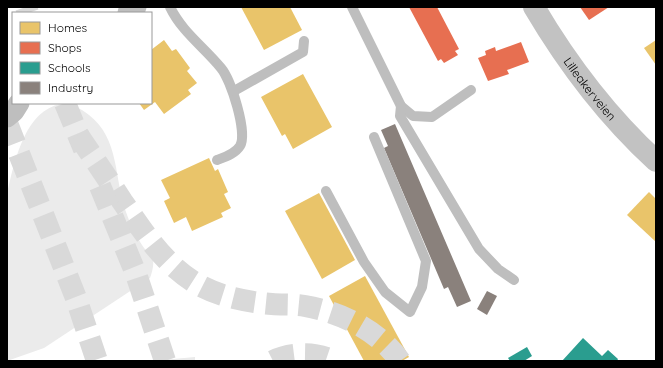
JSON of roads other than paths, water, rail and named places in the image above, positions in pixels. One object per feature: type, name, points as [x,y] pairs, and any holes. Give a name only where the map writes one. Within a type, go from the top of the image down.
[{"type":"main road","name":"Lilleakerveien","points":[[534,7],[564,53],[595,94],[644,150],[656,161]]},
{"type":"street","points":[[7,117],[14,111],[18,104]]},
{"type":"lane","points":[[170,7],[184,31],[222,69],[234,91],[243,138],[240,147],[232,154],[217,160]]},
{"type":"lane","points":[[352,7],[401,106],[413,116],[432,117],[471,90]]},
{"type":"lane","points":[[234,91],[303,52],[304,41]]},
{"type":"lane","points":[[401,106],[400,116],[479,249],[498,269],[514,280]]},
{"type":"lane","points":[[326,191],[364,262],[385,292],[410,312],[422,287],[426,261],[374,137]]},
{"type":"tunnel","points":[[26,7],[28,12]]},
{"type":"tunnel","points":[[65,104],[84,149]]},
{"type":"tunnel","points":[[7,123],[76,298],[97,361]]},
{"type":"tunnel","points":[[78,135],[146,235],[172,265],[194,282],[221,295],[232,298],[262,303],[305,306],[332,313],[358,324],[370,332],[391,350],[400,361]]},
{"type":"tunnel","points":[[100,186],[136,274],[165,361]]},
{"type":"tunnel","points":[[273,361],[288,356],[304,354],[319,356],[334,361]]}]
